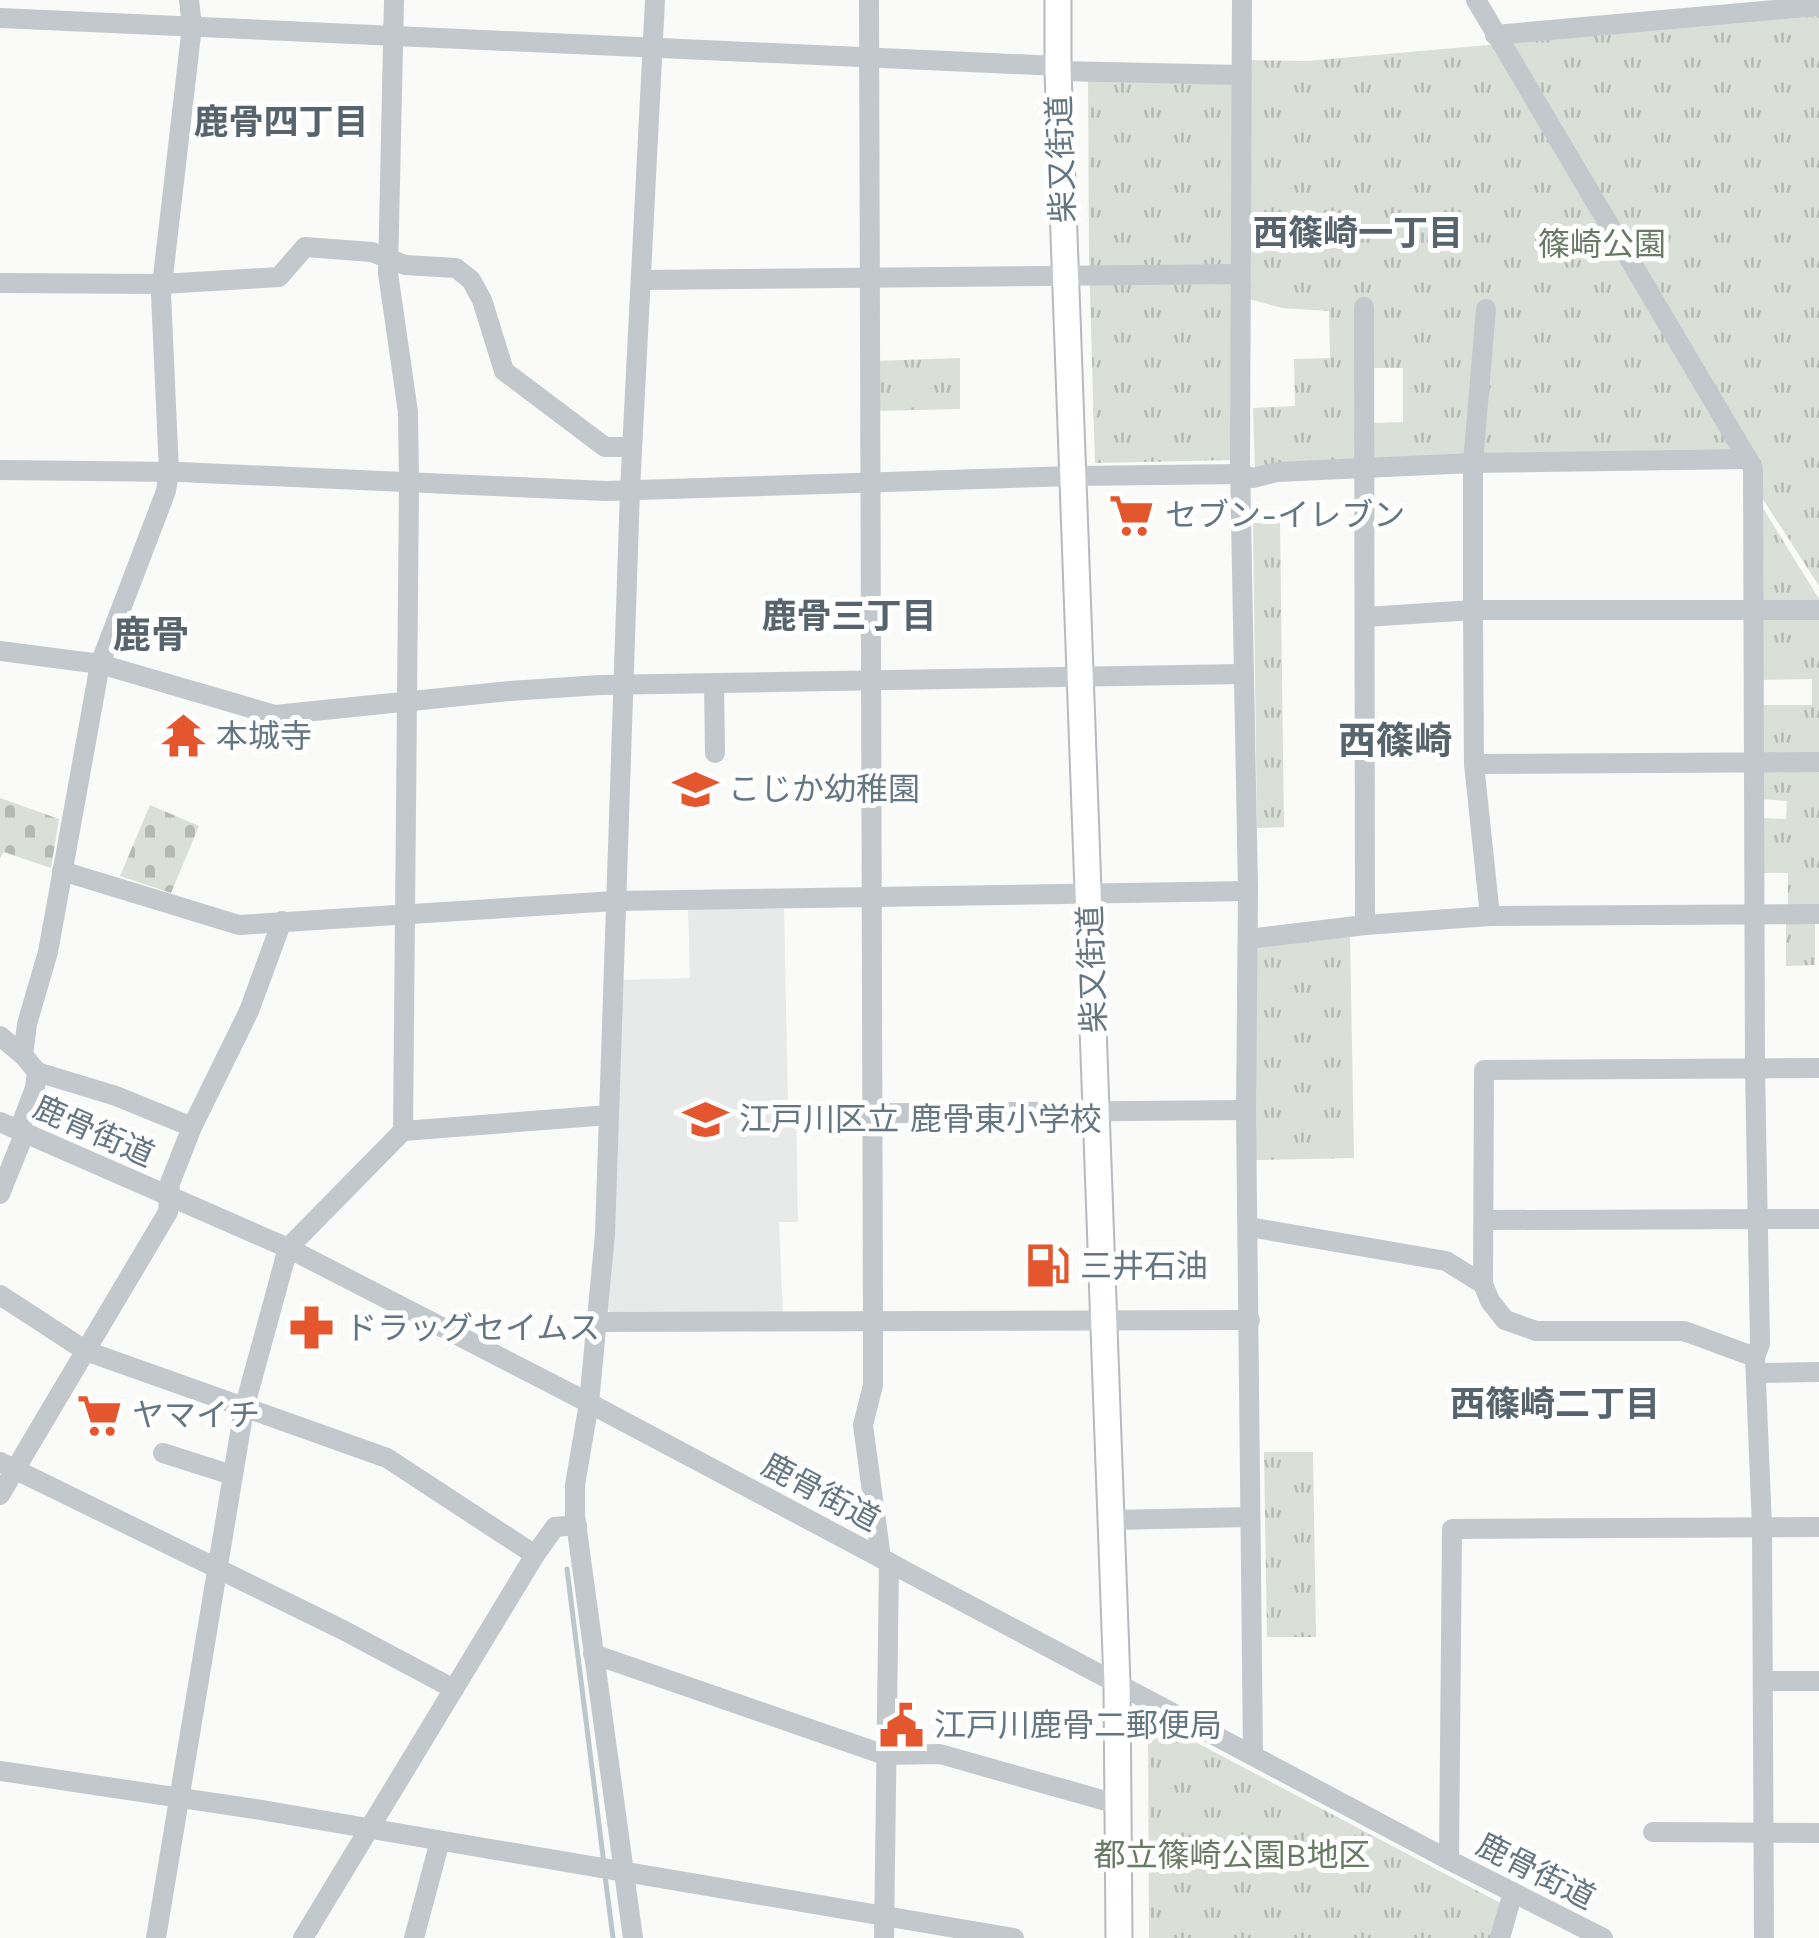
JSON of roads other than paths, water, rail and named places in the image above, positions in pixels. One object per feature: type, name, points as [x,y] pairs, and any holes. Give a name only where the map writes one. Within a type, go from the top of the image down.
[{"type":"main road","name":"柴又街道","points":[[1058,0],[1117,1683],[1120,1938]]},
{"type":"street","points":[[0,1194],[15,1128],[35,1088],[27,1024],[48,952],[100,664],[166,490],[169,472],[162,284],[192,26],[189,0]]},
{"type":"street","points":[[394,0],[388,258],[408,412],[409,485],[400,1105],[403,1131]]},
{"type":"street","points":[[633,1938],[576,1525],[575,1486],[598,1322],[609,1116],[630,490],[655,0]]},
{"type":"street","points":[[869,0],[874,1116],[873,1386],[864,1425],[885,1560],[884,1938]]},
{"type":"street","points":[[1242,0],[1242,674],[1248,891],[1246,1110],[1253,1754]]},
{"type":"street","points":[[1476,0],[1753,468],[1752,762],[1760,1344],[1756,1365],[1762,1527],[1764,1938]]},
{"type":"street","points":[[1495,35],[1692,9],[1819,6]]},
{"type":"street","points":[[0,18],[1242,75]]},
{"type":"street","points":[[0,283],[162,284],[280,277],[305,248],[372,252],[405,264],[456,268],[471,280],[482,300],[504,372],[606,447],[632,447]]},
{"type":"street","points":[[641,280],[1240,274]]},
{"type":"street","points":[[1364,307],[1365,925]]},
{"type":"street","points":[[1486,309],[1473,462],[1474,764],[1490,916]]},
{"type":"street","points":[[0,470],[169,472],[409,485],[630,490],[1074,476],[1241,474],[1253,478],[1278,472],[1364,466],[1748,459]]},
{"type":"street","points":[[1366,617],[1473,610],[1819,610]]},
{"type":"street","points":[[0,651],[100,664],[275,715],[510,690],[624,685],[1242,674]]},
{"type":"street","points":[[714,684],[716,753]]},
{"type":"street","points":[[1474,764],[1819,762]]},
{"type":"street","points":[[62,872],[239,925],[615,901],[1248,891]]},
{"type":"street","points":[[1248,939],[1490,916],[1819,914]]},
{"type":"street","points":[[0,1495],[8,1464],[86,1351],[168,1212],[170,1184],[192,1126],[249,1012],[282,921]]},
{"type":"street","points":[[0,1036],[30,1064],[192,1126]]},
{"type":"street","points":[[1819,1068],[1484,1070],[1483,1284],[1505,1320],[1536,1331],[1684,1331],[1756,1365],[1819,1372]]},
{"type":"street","points":[[800,1114],[1246,1110]]},
{"type":"street","points":[[156,1938],[244,1408],[288,1248],[403,1131],[609,1116]]},
{"type":"street","name":"鹿骨街道","points":[[15,1128],[288,1248],[1602,1938]]},
{"type":"street","points":[[1484,1220],[1819,1218]]},
{"type":"street","points":[[1249,1227],[1446,1261],[1483,1284]]},
{"type":"street","points":[[0,1294],[86,1351],[387,1458],[535,1554]]},
{"type":"street","points":[[598,1322],[1250,1320]]},
{"type":"street","points":[[163,1453],[232,1475]]},
{"type":"street","points":[[8,1464],[454,1689]]},
{"type":"street","points":[[1111,1520],[1250,1518]]},
{"type":"street","points":[[302,1938],[535,1554],[555,1527],[576,1525]]},
{"type":"street","points":[[1449,1860],[1452,1529],[1819,1526]]},
{"type":"street","points":[[594,1654],[884,1755],[940,1754],[1120,1805]]},
{"type":"street","points":[[1764,1681],[1819,1681]]},
{"type":"street","points":[[0,1771],[179,1796],[1014,1938]]},
{"type":"street","points":[[1653,1832],[1819,1833]]},
{"type":"street","points":[[414,1938],[440,1841]]},
{"type":"street","points":[[1500,1938],[1513,1892]]},
{"type":"waterway","points":[[567,1569],[604,1864]]},
{"type":"waterway","points":[[605,1875],[613,1938]]},
{"type":"place","name":"セブン-イレブン","points":[[1132,515]]},
{"type":"place","name":"本城寺","points":[[183,736]]},
{"type":"place","name":"こじか幼稚園","points":[[695,789]]},
{"type":"place","name":"江戸川区立 鹿骨東小学校","points":[[706,1119]]},
{"type":"place","name":"三井石油","points":[[1047,1266]]},
{"type":"place","name":"ドラッグセイムス","points":[[312,1328]]},
{"type":"place","name":"ヤマイチ","points":[[99,1415]]},
{"type":"place","name":"江戸川鹿骨二郵便局","points":[[901,1725]]},
{"type":"district","name":"鹿骨四丁目","points":[[281,122]]},
{"type":"district","name":"西篠崎一丁目","points":[[1358,233]]},
{"type":"district","name":"鹿骨三丁目","points":[[849,616]]},
{"type":"district","name":"鹿骨","points":[[151,635]]},
{"type":"district","name":"西篠崎","points":[[1395,741]]},
{"type":"district","name":"西篠崎二丁目","points":[[1555,1404]]},
{"type":"park label","name":"篠崎公園","points":[[1602,244]]},
{"type":"park label","name":"都立篠崎公園B地区","points":[[1232,1855]]}]
